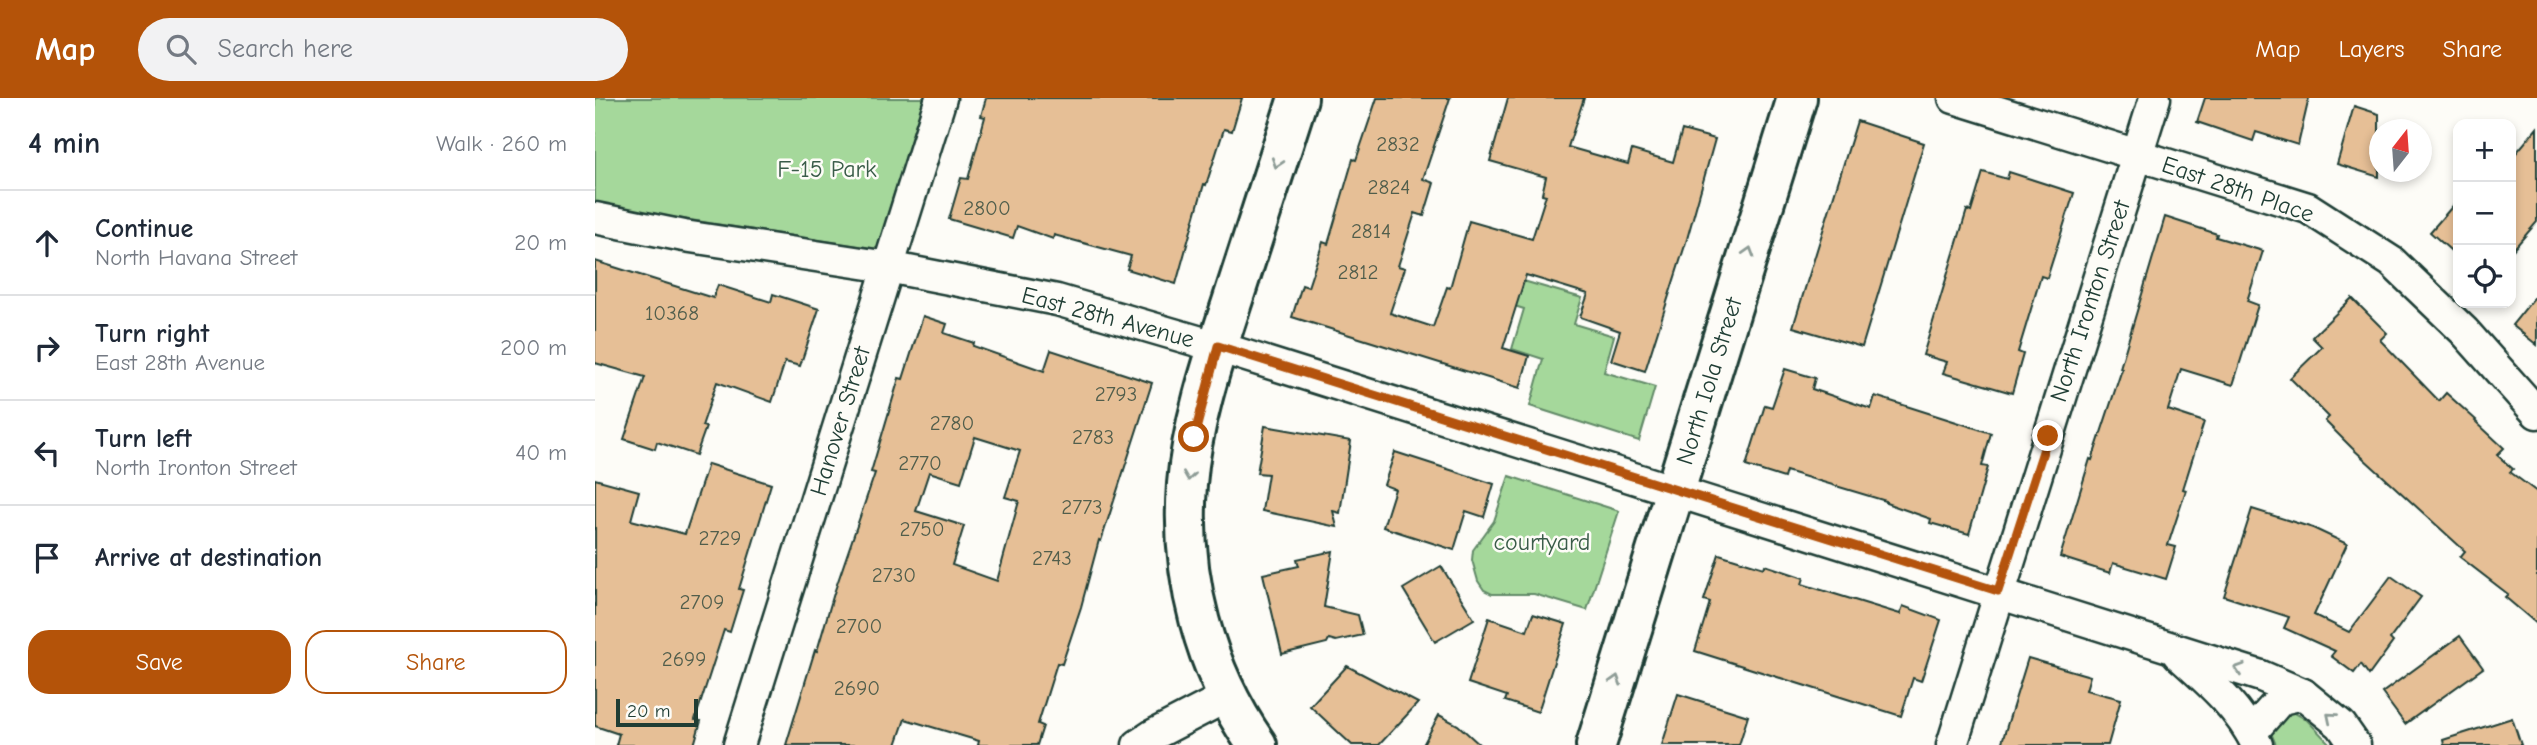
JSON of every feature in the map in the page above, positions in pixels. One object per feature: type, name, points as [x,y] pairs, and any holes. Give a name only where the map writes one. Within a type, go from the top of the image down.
[{"type":"street","name":"Hanover Street","points":[[739,745],[941,98]]},
{"type":"street","points":[[1257,745],[1228,696],[1206,644],[1192,592],[1186,538],[1187,484],[1194,437],[1218,346],[1298,98]]},
{"type":"street","name":"North Iola Street","points":[[1596,745],[1797,98]]},
{"type":"street","name":"East 28th Place","points":[[1954,98],[2308,208],[2392,262],[2464,331],[2537,413]]},
{"type":"street","name":"North Ironton Street","points":[[1952,745],[1998,591],[2155,98]]},
{"type":"street","name":"East 28th Avenue","points":[[595,218],[684,236],[888,267],[1057,300],[1218,346],[2261,676],[2303,694],[2341,725],[2355,745]]},
{"type":"street","name":"East 28th Avenue","points":[[2170,647],[2222,693],[2254,739]]},
{"type":"street","points":[[2254,739],[2281,698],[2303,694]]},
{"type":"street","points":[[1138,745],[1228,696]]},
{"type":"green space","name":"F-15 Park","points":[[595,98],[924,98],[877,249],[613,208],[595,202]]},
{"type":"green space","points":[[1513,278],[1582,298],[1574,324],[1614,336],[1604,372],[1655,387],[1639,441],[1530,406],[1543,359],[1512,349],[1524,309],[1505,303]]},
{"type":"green space","name":"courtyard","points":[[1509,476],[1619,511],[1587,610],[1534,594],[1492,594],[1484,590],[1478,581],[1472,560],[1473,550],[1494,521]]},
{"type":"green space","points":[[2291,711],[2306,719],[2331,745],[2276,745],[2271,733]]},
{"type":"building","points":[[986,98],[1242,98],[1232,131],[1224,129],[1206,185],[1204,184],[1176,284],[1127,269],[1131,256],[1054,235],[1053,239],[1017,226],[1013,238],[949,219],[961,178],[968,179],[985,117],[981,116]]},
{"type":"building","points":[[1377,98],[1450,98],[1423,179],[1434,183],[1424,216],[1415,213],[1398,266],[1405,268],[1390,313],[1433,327],[1447,287],[1450,288],[1469,221],[1532,239],[1546,195],[1542,194],[1546,177],[1490,161],[1508,98],[1584,98],[1568,147],[1628,164],[1632,150],[1673,162],[1682,130],[1715,139],[1645,371],[1611,360],[1620,331],[1580,317],[1588,294],[1526,275],[1503,348],[1529,356],[1520,388],[1292,317],[1302,285],[1308,287],[1323,242],[1328,244],[1353,159],[1356,160]]},
{"type":"building","points":[[2205,98],[2309,98],[2298,145],[2256,132],[2253,141],[2197,122]]},
{"type":"building","points":[[2354,106],[2379,114],[2379,119],[2369,119],[2369,174],[2337,164]]},
{"type":"building","points":[[1857,121],[1924,143],[1862,347],[1793,327]]},
{"type":"building","points":[[2537,128],[2537,222],[2516,246],[2516,182],[2516,153]]},
{"type":"building","points":[[1983,172],[2007,179],[2009,172],[2074,193],[2047,278],[2041,276],[2018,352],[2023,354],[2012,393],[1943,373],[1947,362],[1923,355],[1967,210],[1971,212]]},
{"type":"building","points":[[2453,206],[2453,253],[2430,232]]},
{"type":"building","points":[[2165,217],[2217,234],[2216,237],[2263,251],[2247,301],[2258,305],[2233,385],[2181,369],[2168,410],[2204,422],[2168,545],[2176,547],[2166,579],[2113,563],[2110,573],[2060,557],[2090,459],[2092,460],[2122,369],[2120,368]]},
{"type":"building","points":[[595,261],[713,298],[718,285],[771,302],[773,294],[819,309],[800,366],[785,362],[772,402],[717,382],[702,426],[706,427],[696,455],[657,442],[655,449],[624,439],[645,377],[595,363]]},
{"type":"building","points":[[2537,294],[2537,345],[2512,325]]},
{"type":"building","points":[[2352,298],[2387,333],[2380,340],[2439,401],[2446,393],[2476,420],[2504,448],[2497,455],[2513,469],[2510,472],[2537,492],[2537,624],[2505,597],[2508,594],[2460,557],[2465,551],[2352,448],[2325,421],[2329,417],[2290,378],[2322,347],[2312,337]]},
{"type":"building","points":[[923,316],[947,324],[944,333],[1044,371],[1051,350],[1152,383],[1101,541],[1099,540],[1062,664],[1057,663],[1038,724],[1043,726],[1037,745],[978,745],[979,741],[905,719],[896,745],[786,745],[875,473],[871,472],[899,378],[903,379]],"holes":[[[975,437],[1020,451],[1005,497],[1019,501],[997,581],[952,565],[964,526],[916,511],[929,472],[961,482]]]},
{"type":"building","points":[[1785,369],[1815,378],[1812,389],[1871,409],[1875,396],[1991,433],[1982,466],[1988,467],[1969,534],[1930,523],[1931,519],[1886,501],[1786,471],[1784,478],[1746,466],[1765,405],[1772,407]]},
{"type":"building","points":[[1265,426],[1351,441],[1340,513],[1333,511],[1337,527],[1262,511],[1268,474],[1257,473]]},
{"type":"building","points":[[1395,452],[1494,484],[1484,517],[1466,511],[1454,550],[1383,527],[1395,489],[1384,485]]},
{"type":"building","points":[[708,464],[771,484],[739,589],[743,590],[730,632],[724,630],[695,720],[701,721],[694,745],[616,745],[619,734],[595,726],[595,479],[639,491],[631,520],[685,534]]},
{"type":"building","points":[[2252,509],[2313,528],[2347,544],[2314,615],[2349,632],[2391,576],[2421,597],[2390,639],[2393,642],[2369,675],[2361,664],[2354,673],[2331,656],[2335,651],[2284,628],[2289,617],[2224,596]]},
{"type":"building","points":[[1333,551],[1324,607],[1358,615],[1363,635],[1336,641],[1329,639],[1327,643],[1282,654],[1263,574],[1299,566],[1297,559]]},
{"type":"building","points":[[1719,554],[1764,568],[1765,565],[1804,578],[1802,584],[1900,614],[1903,606],[1941,620],[1921,681],[1913,678],[1901,716],[1695,651],[1710,602],[1704,600]]},
{"type":"building","points":[[1441,566],[1474,619],[1435,642],[1403,589]]},
{"type":"building","points":[[1533,614],[1566,624],[1538,712],[1505,701],[1507,696],[1468,683],[1489,618],[1527,631]]},
{"type":"building","points":[[2460,636],[2483,668],[2405,724],[2382,693]]},
{"type":"building","points":[[2028,658],[2090,676],[2086,690],[2121,699],[2108,745],[2001,745]]},
{"type":"building","points":[[1347,666],[1418,703],[1379,745],[1352,745],[1310,706]]},
{"type":"building","points":[[1678,694],[1748,716],[1739,745],[1662,745]]},
{"type":"building","points":[[1439,715],[1458,725],[1480,745],[1423,745]]},
{"type":"building","points":[[2512,718],[2521,745],[2444,745],[2443,740]]},
{"type":"route","points":[[1194,437],[1218,346],[1998,591],[2048,436]]}]
